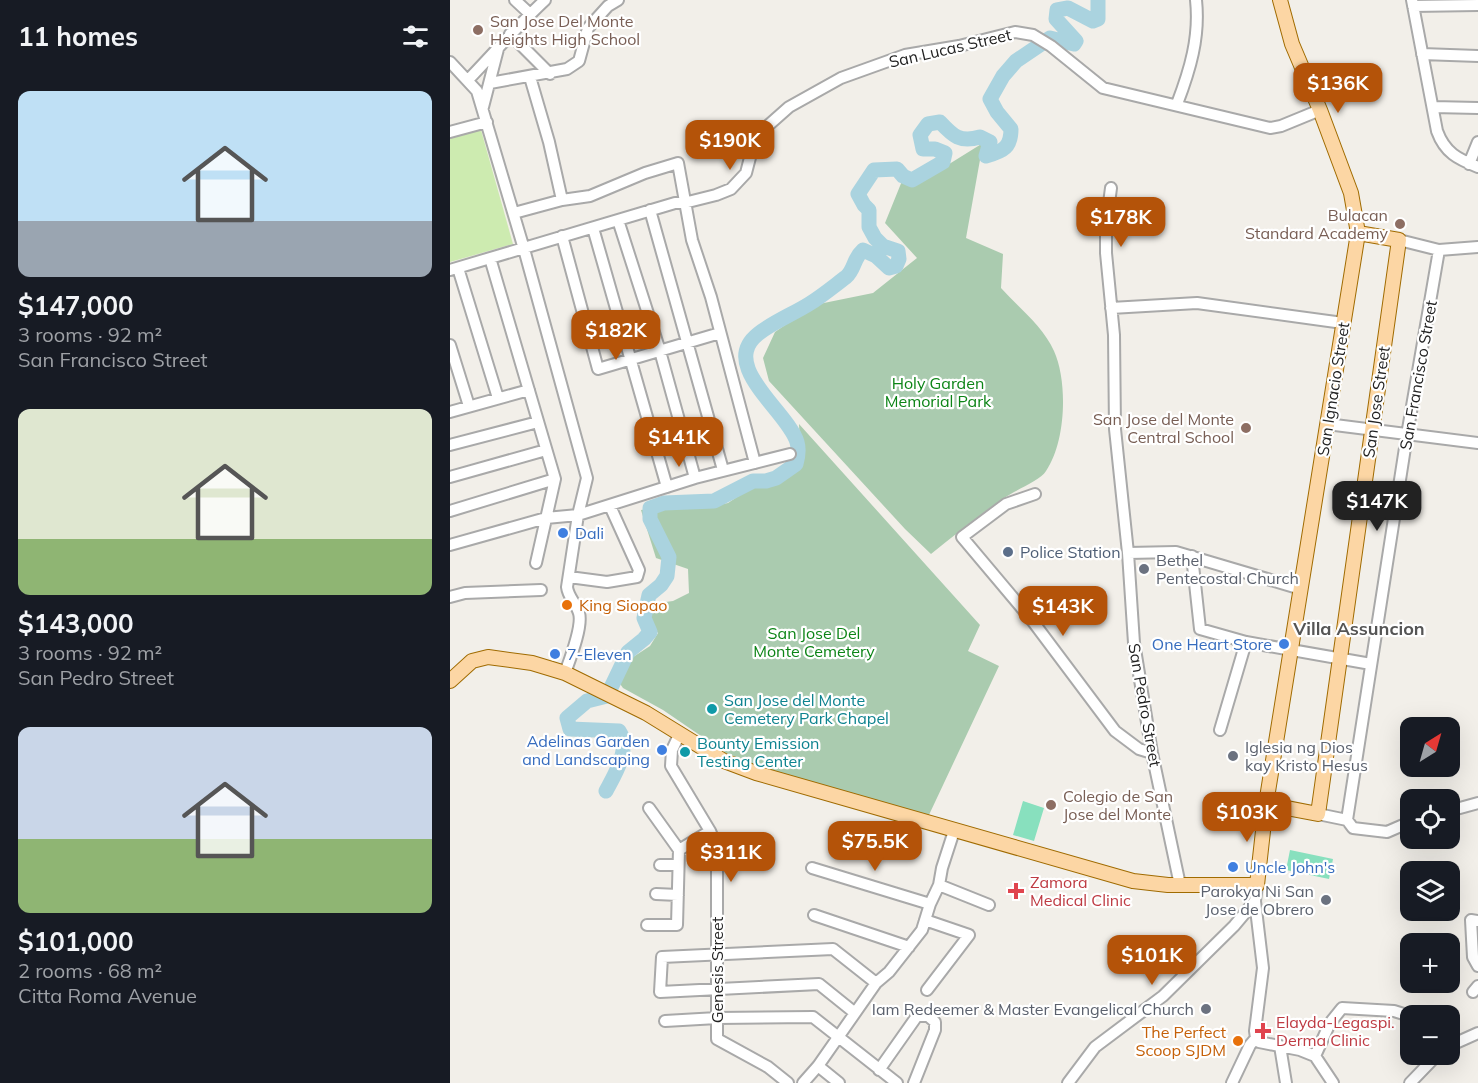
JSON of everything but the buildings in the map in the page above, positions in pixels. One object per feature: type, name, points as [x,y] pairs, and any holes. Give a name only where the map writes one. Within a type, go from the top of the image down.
[{"type":"main road","name":"San Ignacio Street","points":[[1257,885],[1266,804],[1358,233],[1354,205],[1320,110],[1292,44],[1280,0]]},
{"type":"main road","points":[[1358,233],[1399,240]]},
{"type":"main road","name":"San Jose Street","points":[[1318,814],[1399,240]]},
{"type":"main road","points":[[450,681],[472,661],[488,657],[532,663],[565,673],[646,713],[724,761],[756,773],[1133,882],[1180,885],[1257,885]]},
{"type":"main road","points":[[1266,804],[1318,814]]},
{"type":"street","points":[[514,0],[530,14]]},
{"type":"street","points":[[468,80],[545,0]]},
{"type":"street","points":[[490,83],[550,74],[567,69],[579,61],[588,28],[608,6],[618,0]]},
{"type":"street","points":[[1177,104],[1192,65],[1198,18],[1196,0]]},
{"type":"street","points":[[1478,4],[1413,3],[1441,143],[1451,154],[1474,165],[1478,142]]},
{"type":"street","name":"San Lucas Street","points":[[454,269],[650,210],[716,195],[731,189],[746,173],[753,146],[767,126],[789,107],[841,78],[905,55],[959,46],[1015,32],[1033,35],[1050,45],[1102,88],[1177,104],[1270,128],[1281,126],[1320,110]]},
{"type":"street","points":[[510,34],[550,74]]},
{"type":"street","points":[[482,108],[498,49]]},
{"type":"street","points":[[1422,54],[1478,56]]},
{"type":"street","points":[[450,62],[477,91],[525,249],[587,478],[578,515],[567,587],[568,594],[581,620],[565,673]]},
{"type":"street","points":[[530,77],[549,142],[562,200]]},
{"type":"street","points":[[1433,107],[1478,108]]},
{"type":"street","points":[[450,132],[487,122]]},
{"type":"street","points":[[514,213],[562,200],[590,196],[645,173],[678,163],[692,240],[711,297],[755,463]]},
{"type":"street","name":"San Pedro Street","points":[[1111,188],[1106,226],[1106,253],[1114,335],[1116,429],[1134,643],[1152,753],[1180,885]]},
{"type":"street","points":[[650,210],[723,470]]},
{"type":"street","points":[[618,220],[660,351],[695,478]]},
{"type":"street","points":[[593,228],[667,487]]},
{"type":"street","points":[[562,236],[598,369],[720,333]]},
{"type":"street","points":[[1399,240],[1439,250],[1478,247]]},
{"type":"street","name":"San Francisco Street","points":[[1347,820],[1407,435],[1439,250]]},
{"type":"street","points":[[490,258],[555,479],[536,563]]},
{"type":"street","points":[[454,269],[498,399]]},
{"type":"street","points":[[1111,308],[1197,303],[1343,323]]},
{"type":"street","points":[[450,345],[469,406]]},
{"type":"street","points":[[450,412],[529,390]]},
{"type":"street","points":[[450,445],[538,422]]},
{"type":"street","points":[[1327,424],[1478,442]]},
{"type":"street","points":[[450,477],[546,450]]},
{"type":"street","points":[[450,545],[546,518],[578,515],[695,478],[790,454]]},
{"type":"street","points":[[450,510],[555,479]]},
{"type":"street","points":[[1035,494],[1006,504],[962,537],[1031,619],[1115,731],[1139,749],[1152,753]]},
{"type":"street","points":[[569,577],[607,582],[637,577],[639,570],[610,506]]},
{"type":"street","points":[[1128,553],[1176,552],[1301,589]]},
{"type":"street","points":[[1192,556],[1200,629],[1246,642],[1371,664]]},
{"type":"street","points":[[450,597],[465,593],[541,590]]},
{"type":"street","points":[[1220,730],[1246,642]]},
{"type":"street","name":"Genesis Street","points":[[680,734],[672,750],[671,766],[710,831],[717,848],[717,1039],[768,1067],[788,1083]]},
{"type":"street","points":[[1460,808],[1478,802]]},
{"type":"street","points":[[646,924],[678,925],[679,850],[649,808]]},
{"type":"street","points":[[1318,814],[1347,820],[1353,828],[1387,832],[1400,826]]},
{"type":"street","points":[[679,850],[710,831]]},
{"type":"street","points":[[803,1083],[818,1066],[876,983],[889,972],[922,930],[939,885],[954,831]]},
{"type":"street","points":[[660,865],[678,865]]},
{"type":"street","points":[[812,867],[930,904]]},
{"type":"street","points":[[939,885],[989,905]]},
{"type":"street","name":"San Ignacio Street","points":[[1256,1038],[1263,968],[1255,901],[1257,885]]},
{"type":"street","points":[[656,894],[678,895]]},
{"type":"street","points":[[1068,1083],[1095,1047],[1163,996],[1234,926],[1255,901]]},
{"type":"street","points":[[814,915],[909,947]]},
{"type":"street","points":[[925,920],[969,935],[927,990]]},
{"type":"street","points":[[1474,920],[1473,957],[1478,966]]},
{"type":"street","points":[[855,1013],[819,984],[660,992],[662,957],[833,949],[876,983]]},
{"type":"street","points":[[1315,1056],[1330,1023],[1342,1008],[1400,1013]]},
{"type":"street","points":[[879,1070],[917,1016],[928,1016],[935,1022],[935,1030],[914,1083]]},
{"type":"street","points":[[665,1021],[813,1017],[897,1083]]},
{"type":"street","points":[[1460,1041],[1478,1033]]},
{"type":"street","points":[[1232,1083],[1250,1045],[1256,1038],[1259,1042],[1300,1050],[1315,1056],[1333,1083]]},
{"type":"street","points":[[1280,1046],[1286,1083]]},
{"type":"street","points":[[1410,1083],[1427,1065]]},
{"type":"street","points":[[818,1066],[839,1083]]},
{"type":"green space","points":[[481,130],[513,244],[450,262],[450,138]]},
{"type":"green space","name":"Holy Garden Memorial Park","points":[[983,143],[966,238],[1003,254],[1001,288],[1037,325],[1054,351],[1063,395],[1061,428],[1053,459],[1043,475],[1009,495],[931,554],[905,529],[769,381],[763,358],[775,332],[814,305],[873,293],[917,258],[885,223],[902,181],[917,184]]},
{"type":"green space","name":"San Jose Del Monte Cemetery","points":[[799,424],[980,625],[968,651],[999,666],[928,817],[761,767],[726,753],[663,710],[623,688],[618,681],[624,663],[650,646],[658,633],[649,622],[651,604],[673,601],[689,593],[688,569],[656,558],[641,510],[665,506],[698,509],[728,503],[740,495],[747,485],[775,486],[801,467]]},
{"type":"green space","points":[[1023,801],[1044,808],[1034,841],[1013,835]]},
{"type":"green space","points":[[1290,850],[1333,859],[1329,879],[1286,870]]},
{"type":"waterway","points":[[606,791],[623,753],[619,731],[570,729],[567,718],[587,701],[607,696],[628,652],[650,632],[644,618],[649,595],[661,585],[667,576],[669,557],[650,519],[650,508],[664,503],[714,501],[753,481],[776,478],[796,464],[797,442],[791,430],[750,374],[746,360],[748,347],[758,334],[814,301],[846,277],[863,250],[876,256],[889,268],[896,266],[899,259],[898,251],[883,246],[875,238],[869,227],[869,210],[858,194],[874,170],[897,169],[903,176],[912,180],[943,162],[945,153],[935,149],[923,149],[920,135],[928,124],[940,122],[957,137],[962,139],[980,137],[990,142],[986,156],[1002,150],[1010,140],[1011,129],[990,99],[1003,76],[1016,61],[1050,38],[1074,44],[1076,41],[1056,19],[1057,10],[1068,8],[1093,21],[1098,19],[1098,0]]},
{"type":"place","name":"San Jose Del Monte Heights High School","points":[[478,30]]},
{"type":"place","name":"Bulacan Standard Academy","points":[[1400,224]]},
{"type":"place","name":"San Jose del Monte Central School","points":[[1246,428]]},
{"type":"place","name":"Dali","points":[[563,533]]},
{"type":"place","name":"Police Station","points":[[1008,552]]},
{"type":"place","name":"Bethel Pentecostal Church","points":[[1144,569]]},
{"type":"place","name":"King Siopao","points":[[567,605]]},
{"type":"place","name":"One Heart Store","points":[[1284,644]]},
{"type":"place","name":"7-Eleven","points":[[555,654]]},
{"type":"place","name":"San Jose del Monte Cemetery Park Chapel","points":[[712,709]]},
{"type":"place","name":"Adelinas Garden and Landscaping","points":[[662,750]]},
{"type":"place","name":"Bounty Emission Testing Center","points":[[685,752]]},
{"type":"place","name":"Iglesia ng Dios kay Kristo Hesus","points":[[1233,756]]},
{"type":"place","name":"Colegio de San Jose del Monte","points":[[1051,805]]},
{"type":"place","name":"Uncle John's","points":[[1233,867]]},
{"type":"place","name":"Zamora Medical Clinic","points":[[1016,891]]},
{"type":"place","name":"Parokya Ni San Jose de Obrero","points":[[1326,900]]},
{"type":"place","name":"Iam Redeemer & Master Evangelical Church","points":[[1206,1009]]},
{"type":"place","name":"Elayda-Legaspi. Derma Clinic","points":[[1263,1031]]},
{"type":"place","name":"The Perfect Scoop SJDM","points":[[1238,1041]]},
{"type":"district","name":"Villa Assuncion","points":[[1359,628]]}]
